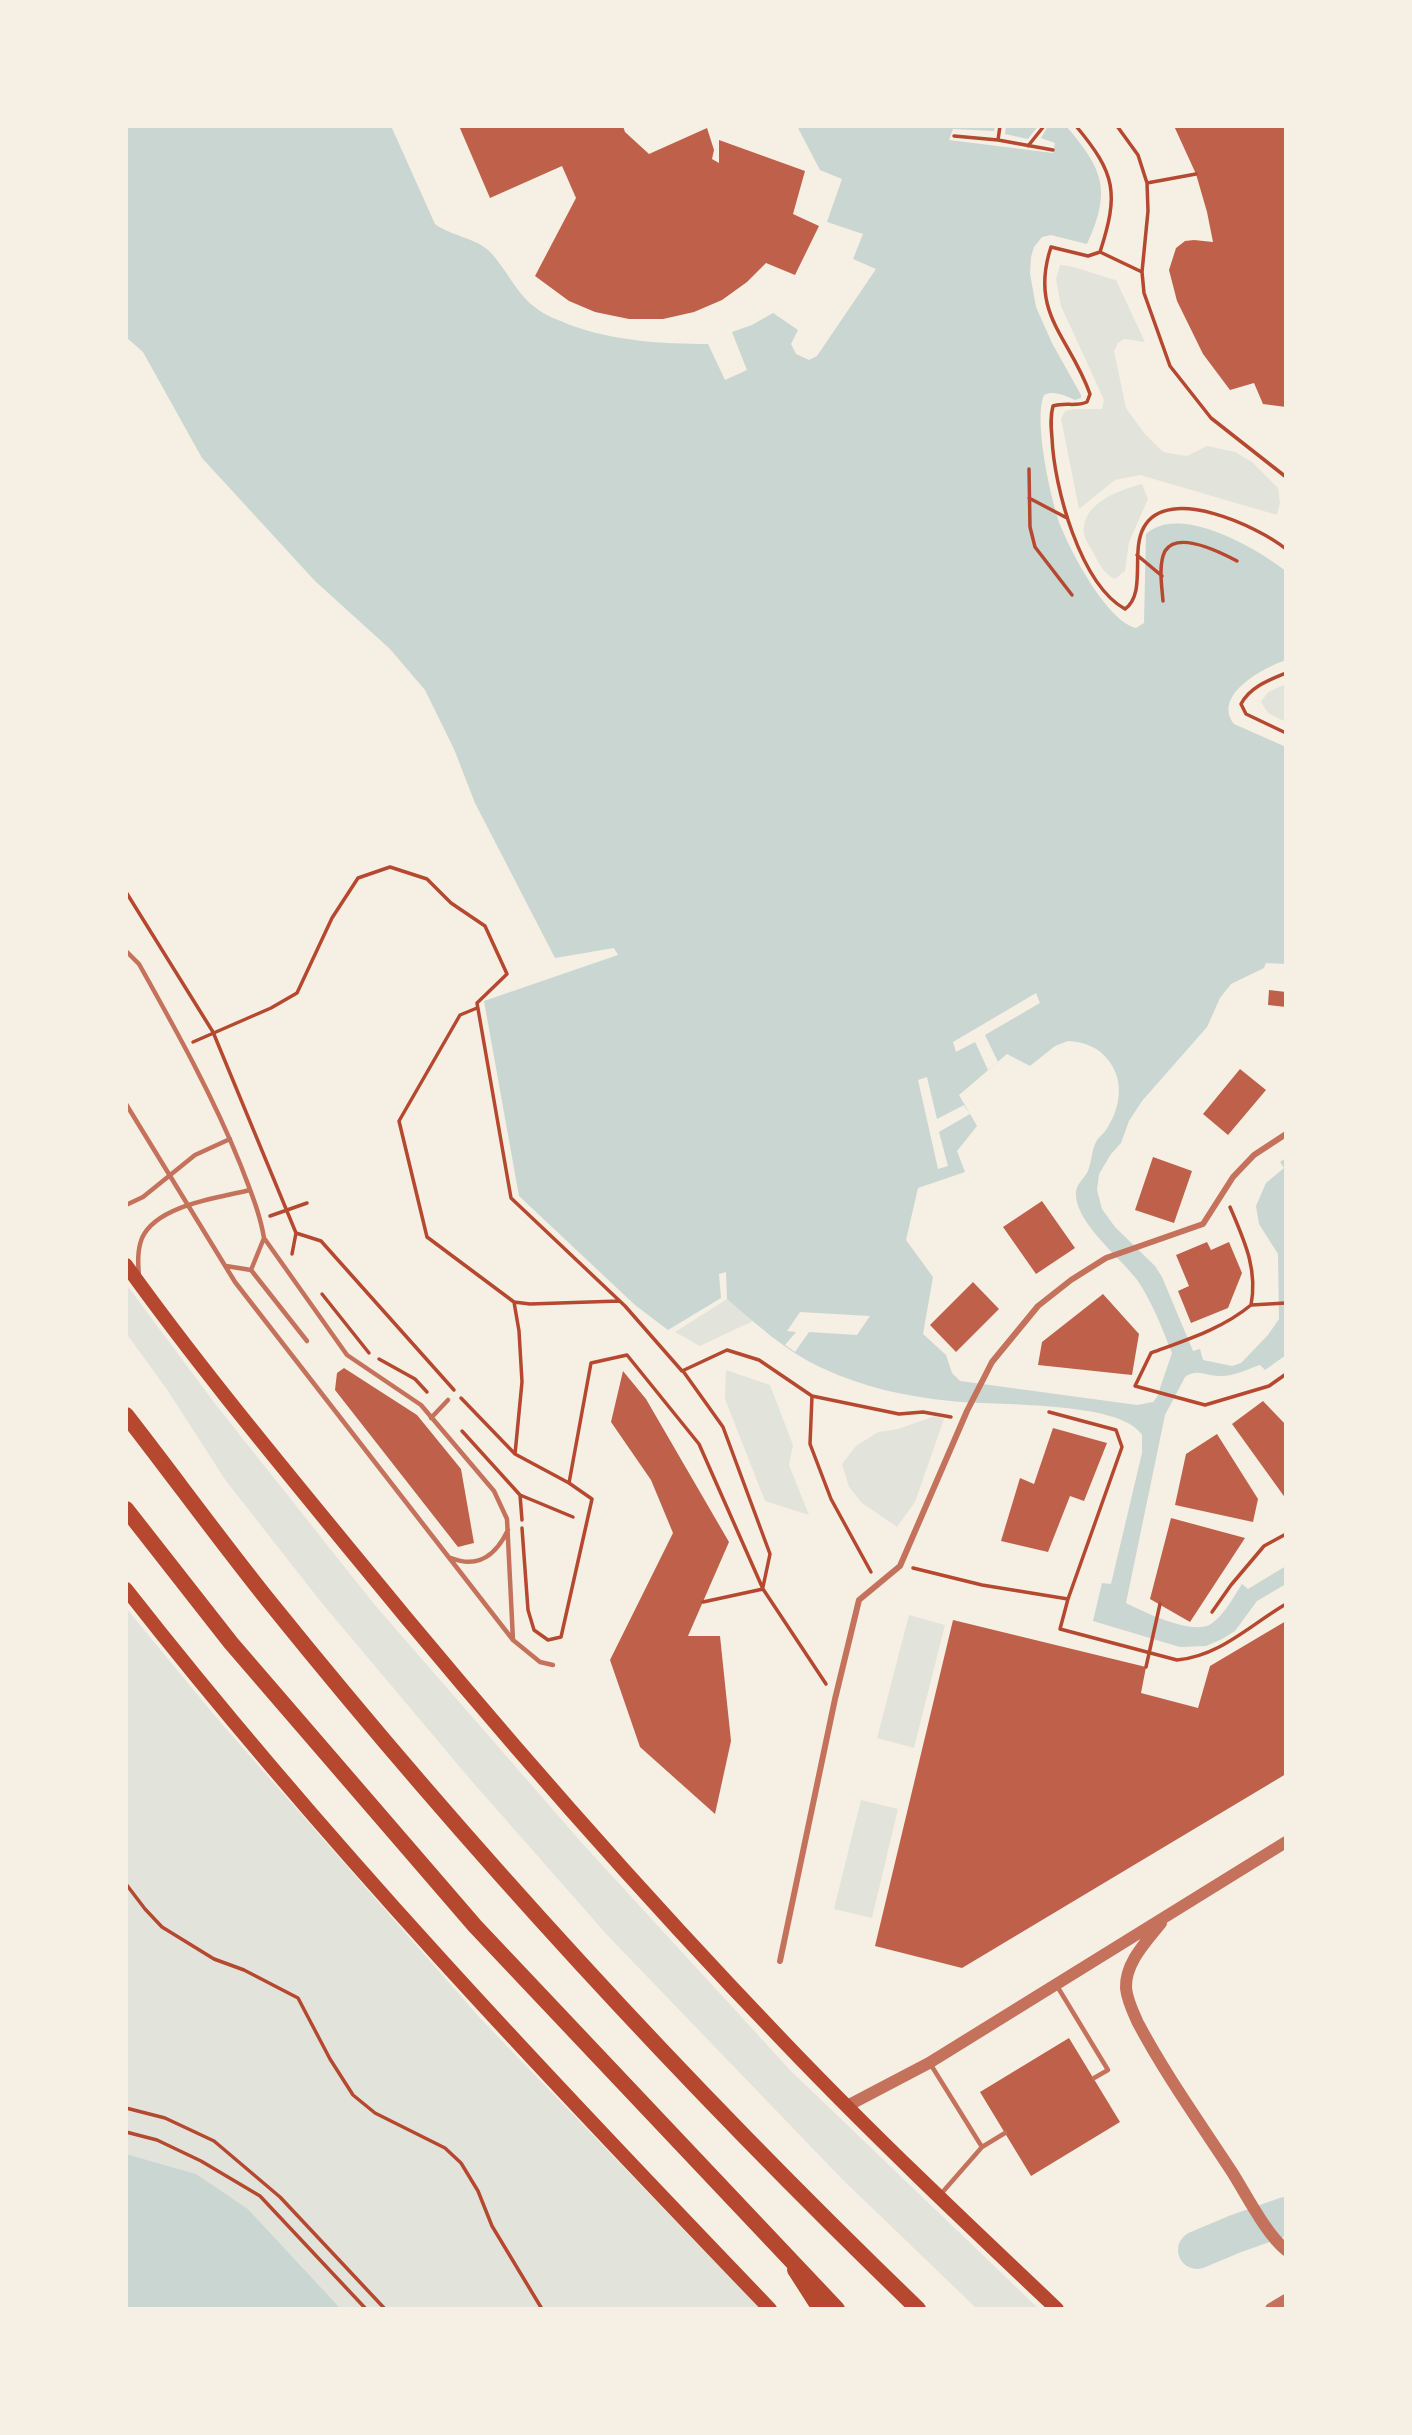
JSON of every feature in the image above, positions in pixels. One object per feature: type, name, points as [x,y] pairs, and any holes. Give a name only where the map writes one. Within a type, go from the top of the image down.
[{"type":"highway","points":[[126,1415],[271,1604],[519,1896],[703,2092],[918,2309]]},
{"type":"highway","points":[[126,1509],[231,1643],[475,1926],[837,2309]]},
{"type":"main road","points":[[126,1265],[288,1474],[520,1754],[783,2041],[939,2197],[1057,2309]]},
{"type":"main road","points":[[126,1589],[310,1812],[442,1961],[770,2309]]},
{"type":"main road","points":[[782,2251],[820,2309]]},
{"type":"street","points":[[780,1961],[835,1699],[859,1600],[900,1566],[967,1411],[992,1362],[1038,1306],[1071,1279],[1106,1258],[1203,1224],[1233,1177],[1254,1155],[1286,1134]]},
{"type":"street","points":[[847,2106],[929,2063],[1286,1842]]},
{"type":"street","points":[[1168,1915],[1134,1959],[1127,1976],[1126,1990],[1130,2006],[1148,2039],[1283,2248]]},
{"type":"street","points":[[1271,2309],[1286,2300]]},
{"type":"lane","points":[[126,951],[139,964],[185,1046],[230,1139],[261,1219],[264,1238],[347,1356],[421,1405],[494,1491],[508,1529],[509,1601],[513,1640]]},
{"type":"lane","points":[[126,1104],[168,1176],[243,1293],[513,1640],[540,1662],[553,1665]]},
{"type":"lane","points":[[126,1205],[143,1197],[195,1155],[230,1139]]},
{"type":"lane","points":[[140,1284],[138,1254],[145,1234],[163,1217],[187,1206],[250,1189]]},
{"type":"lane","points":[[251,1270],[264,1238]]},
{"type":"lane","points":[[225,1266],[251,1270],[307,1341]]},
{"type":"lane","points":[[432,1418],[448,1400]]},
{"type":"lane","points":[[451,1558],[462,1562],[484,1559],[502,1542],[508,1529]]},
{"type":"lane","points":[[1057,1985],[1108,2070],[1094,2078]]},
{"type":"lane","points":[[929,2063],[982,2147]]},
{"type":"lane","points":[[939,2197],[982,2147],[1005,2133]]},
{"type":"path","points":[[998,140],[1000,126]]},
{"type":"path","points":[[1028,146],[1044,126]]},
{"type":"path","points":[[1076,126],[1102,161],[1110,180],[1113,200],[1111,219],[1100,252]]},
{"type":"path","points":[[1117,126],[1138,155],[1147,183],[1142,272],[1144,293],[1170,366],[1211,418],[1286,477]]},
{"type":"path","points":[[954,136],[998,140],[1053,150]]},
{"type":"path","points":[[1147,183],[1196,174]]},
{"type":"path","points":[[1142,272],[1100,252],[1088,256],[1051,247],[1045,265],[1043,282],[1054,325],[1090,394],[1087,402],[1080,405],[1053,406],[1051,414],[1052,449],[1060,496],[1089,568],[1115,603],[1125,609],[1132,604],[1136,593],[1136,555],[1143,528],[1151,517],[1168,509],[1196,508],[1236,521],[1277,541],[1286,549]]},
{"type":"path","points":[[1029,468],[1030,527],[1035,547],[1072,595]]},
{"type":"path","points":[[1029,498],[1067,518]]},
{"type":"path","points":[[1163,601],[1162,576],[1166,550],[1174,544],[1196,544],[1237,561]]},
{"type":"path","points":[[1136,555],[1162,576]]},
{"type":"path","points":[[1286,673],[1246,694],[1241,704],[1246,714],[1286,733]]},
{"type":"path","points":[[185,1046],[271,1008],[297,993],[332,918],[358,877],[390,867],[427,878],[451,903],[485,926],[507,974],[477,1003],[477,1008],[512,1198],[621,1301],[682,1371],[723,1427],[770,1554],[763,1589]]},
{"type":"path","points":[[126,892],[213,1032],[287,1210]]},
{"type":"path","points":[[477,1008],[460,1016],[399,1121],[427,1237],[514,1301],[530,1304],[621,1301]]},
{"type":"path","points":[[1224,1192],[1251,1258],[1254,1288],[1251,1305]]},
{"type":"path","points":[[261,1219],[307,1203]]},
{"type":"path","points":[[296,1233],[321,1241],[515,1454],[569,1483],[591,1363],[627,1355],[699,1444],[763,1589],[835,1699]]},
{"type":"path","points":[[514,1301],[522,1382],[515,1454]]},
{"type":"path","points":[[1286,1303],[1251,1305],[1234,1319],[1151,1353],[1135,1386],[1205,1405],[1269,1386],[1286,1374]]},
{"type":"path","points":[[682,1371],[727,1350],[759,1360],[812,1396],[899,1414],[923,1412],[963,1421]]},
{"type":"path","points":[[812,1396],[810,1444],[831,1499],[877,1584]]},
{"type":"path","points":[[1049,1412],[1116,1430],[1122,1447],[1068,1599],[1060,1629],[1177,1660],[1213,1652],[1286,1604]]},
{"type":"path","points":[[520,1495],[573,1517]]},
{"type":"path","points":[[1212,1612],[1264,1546],[1286,1534]]},
{"type":"path","points":[[900,1566],[982,1585],[1068,1599]]},
{"type":"path","points":[[703,1602],[763,1589]]},
{"type":"path","points":[[1146,1667],[1160,1604]]},
{"type":"path","points":[[126,1884],[162,1927],[214,1959],[244,1970],[298,1997],[330,2059],[353,2095],[375,2113],[445,2148],[461,2163],[478,2190],[492,2226],[542,2309]]},
{"type":"path","points":[[126,2108],[165,2118],[214,2141],[280,2197],[385,2309]]},
{"type":"path","points":[[126,2132],[157,2140],[190,2155],[260,2196],[366,2309]]},
{"type":"shaded area","points":[[126,126],[391,126],[435,224],[488,250],[522,295],[540,311],[570,325],[604,335],[655,342],[708,344],[725,380],[747,370],[732,332],[773,313],[798,330],[791,344],[796,354],[809,360],[817,356],[876,269],[853,259],[863,234],[827,222],[842,179],[820,170],[797,126],[1066,126],[1079,141],[1100,181],[1101,194],[1095,225],[1087,244],[1051,235],[1042,237],[1034,247],[1030,274],[1036,307],[1052,343],[1081,395],[1081,398],[1075,400],[1060,394],[1044,395],[1041,407],[1042,441],[1048,480],[1061,527],[1073,553],[1102,600],[1125,623],[1136,628],[1144,623],[1146,534],[1161,526],[1178,523],[1218,532],[1256,551],[1286,571],[1286,660],[1265,669],[1243,684],[1230,703],[1229,713],[1234,724],[1286,747],[1286,964],[1266,963],[1264,968],[1231,984],[1220,998],[1207,1027],[1142,1101],[1129,1121],[1121,1143],[1099,1174],[1097,1190],[1102,1209],[1115,1227],[1155,1266],[1162,1277],[1193,1351],[1200,1349],[1203,1360],[1232,1366],[1241,1363],[1268,1335],[1279,1319],[1278,1254],[1259,1224],[1256,1206],[1266,1183],[1284,1168],[1280,1162],[1286,1158],[1286,1355],[1265,1370],[1260,1365],[1224,1376],[1197,1373],[1185,1377],[1165,1415],[1126,1603],[1168,1621],[1203,1627],[1220,1616],[1242,1584],[1248,1589],[1286,1566],[1286,1584],[1257,1601],[1235,1631],[1206,1646],[1180,1647],[1093,1621],[1102,1583],[1111,1584],[1142,1453],[1142,1435],[1129,1424],[1083,1410],[918,1397],[869,1386],[837,1375],[784,1346],[727,1299],[726,1272],[719,1274],[721,1298],[668,1330],[635,1305],[519,1196],[484,1001],[618,955],[614,948],[555,958],[475,803],[454,749],[425,690],[390,649],[315,581],[202,458],[143,352],[126,337]],"holes":[[[1068,1041],[1085,1044],[1101,1052],[1114,1069],[1117,1078],[1119,1095],[1115,1113],[1096,1142],[1089,1169],[1078,1186],[1076,1196],[1084,1218],[1092,1230],[1138,1281],[1157,1316],[1172,1353],[1153,1402],[1137,1405],[960,1381],[952,1373],[946,1355],[923,1334],[933,1277],[906,1240],[918,1188],[965,1172],[957,1151],[977,1126],[959,1095],[1007,1054],[1030,1066],[1055,1046]]]},
{"type":"shaded area","points":[[1060,265],[1116,280],[1145,342],[1124,339],[1114,351],[1126,408],[1144,433],[1163,452],[1187,456],[1207,446],[1235,452],[1252,462],[1278,488],[1280,503],[1277,515],[1140,475],[1115,480],[1079,509],[1061,419],[1065,411],[1102,409],[1104,400],[1061,306],[1056,279]]},
{"type":"shaded area","points":[[1142,484],[1148,499],[1129,542],[1125,571],[1115,579],[1102,568],[1087,541],[1084,523],[1088,514],[1103,500]]},
{"type":"shaded area","points":[[1286,684],[1286,722],[1268,713],[1261,702],[1268,692]]},
{"type":"shaded area","points":[[126,1284],[216,1405],[374,1604],[581,1842],[791,2071],[1039,2309],[977,2309],[842,2179],[608,1936],[469,1778],[321,1602],[226,1481],[168,1391],[126,1333]]},
{"type":"shaded area","points":[[727,1299],[753,1321],[700,1346],[675,1332]]},
{"type":"shaded area","points":[[726,1370],[770,1385],[793,1445],[789,1465],[809,1515],[765,1501],[725,1399]]},
{"type":"shaded area","points":[[935,1416],[944,1419],[915,1502],[897,1527],[862,1503],[849,1487],[842,1464],[856,1446],[878,1432],[898,1429]]},
{"type":"shaded area","points":[[126,1608],[215,1716],[480,2018],[760,2309],[341,2309],[248,2209],[195,2174],[126,2154]]},
{"type":"shaded area","points":[[909,1615],[945,1625],[914,1748],[877,1738]]},
{"type":"shaded area","points":[[861,1800],[898,1809],[872,1918],[834,1909]]},
{"type":"shaded area","points":[[126,2154],[196,2174],[248,2209],[341,2309],[126,2309]]},
{"type":"pier","points":[[995,126],[1006,126],[1005,134],[1028,139],[1038,126],[1048,126],[1041,138],[1055,143],[1053,153],[949,140],[953,129],[994,131]]},
{"type":"pier","points":[[1036,993],[1040,1003],[985,1035],[998,1062],[988,1070],[975,1042],[956,1052],[953,1042]]},
{"type":"pier","points":[[927,1077],[937,1119],[964,1105],[970,1114],[939,1132],[948,1166],[938,1169],[918,1080]]},
{"type":"pier","points":[[800,1312],[870,1316],[857,1335],[809,1332],[795,1352],[785,1345],[796,1332],[787,1331]]},
{"type":"building","points":[[459,126],[623,126],[625,132],[649,154],[707,128],[714,150],[712,159],[719,163],[719,140],[805,171],[793,214],[819,226],[795,275],[766,263],[747,282],[722,300],[694,312],[663,319],[629,319],[595,312],[569,301],[535,276],[576,198],[562,166],[490,198]]},
{"type":"building","points":[[1174,126],[1286,126],[1286,407],[1263,404],[1254,383],[1230,390],[1203,354],[1177,301],[1169,270],[1176,248],[1185,241],[1213,242],[1196,174]]},
{"type":"building","points":[[1269,990],[1286,992],[1286,1007],[1268,1005]]},
{"type":"building","points":[[1240,1069],[1266,1090],[1228,1135],[1203,1114]]},
{"type":"building","points":[[1153,1157],[1192,1171],[1174,1223],[1135,1210]]},
{"type":"building","points":[[1042,1201],[1075,1248],[1036,1274],[1003,1227]]},
{"type":"building","points":[[1207,1242],[1211,1250],[1229,1242],[1242,1273],[1228,1308],[1191,1323],[1178,1291],[1189,1286],[1176,1255]]},
{"type":"building","points":[[973,1282],[999,1309],[956,1352],[930,1325]]},
{"type":"building","points":[[1103,1294],[1139,1334],[1132,1375],[1038,1365],[1042,1342]]},
{"type":"building","points":[[344,1368],[417,1415],[461,1469],[474,1543],[458,1547],[335,1390],[337,1373]]},
{"type":"building","points":[[623,1371],[646,1399],[729,1542],[688,1636],[720,1636],[731,1741],[715,1814],[640,1747],[610,1660],[673,1533],[651,1480],[611,1422]]},
{"type":"building","points":[[1263,1401],[1286,1425],[1286,1499],[1232,1424]]},
{"type":"building","points":[[1053,1428],[1107,1443],[1084,1501],[1070,1496],[1048,1552],[1001,1541],[1020,1478],[1034,1484]]},
{"type":"building","points":[[1217,1434],[1258,1499],[1253,1522],[1175,1505],[1186,1454]]},
{"type":"building","points":[[1171,1518],[1245,1538],[1190,1622],[1150,1599]]},
{"type":"building","points":[[953,1620],[1146,1667],[1141,1693],[1198,1708],[1210,1666],[1286,1621],[1286,1774],[962,1968],[875,1946]]},
{"type":"building","points":[[1069,2038],[1120,2122],[1031,2176],[980,2092]]},
{"type":"waterway","points":[[1197,2250],[1286,2216]]}]
